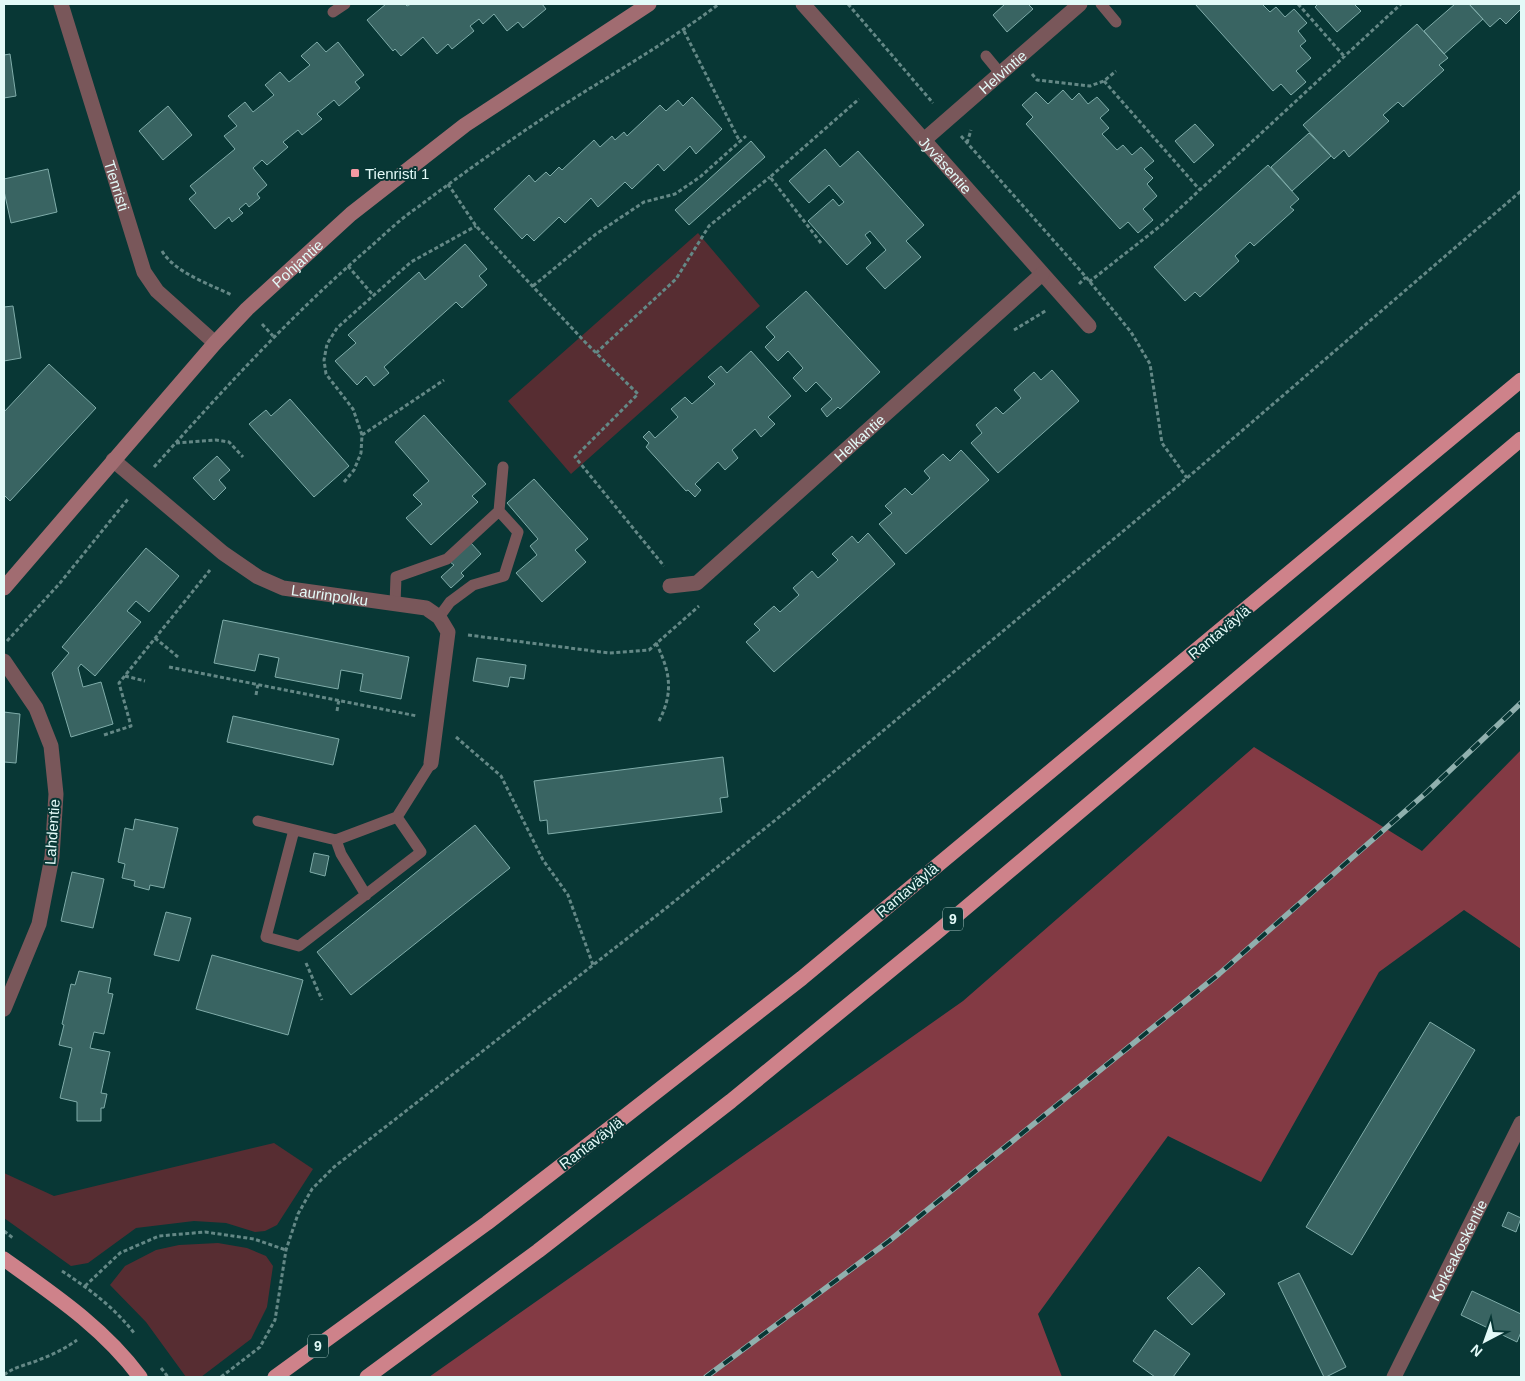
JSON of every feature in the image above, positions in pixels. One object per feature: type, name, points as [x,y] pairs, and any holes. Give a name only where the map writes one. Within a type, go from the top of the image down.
[{"type":"highway","name":"Rantaväylä","points":[[275,1377],[486,1223],[627,1116],[802,978],[1521,380]]},
{"type":"highway","name":"9","points":[[366,1377],[538,1251],[731,1101],[936,932],[1521,439]]},
{"type":"highway","points":[[4,1259],[62,1300],[100,1332],[140,1377]]},
{"type":"main road","name":"Pohjantie","points":[[4,588],[215,342],[247,309],[351,214],[465,125],[649,4]]},
{"type":"street","name":"Tienristi","points":[[61,4],[144,272],[157,291],[215,342]]},
{"type":"street","name":"Jyväsentie","points":[[803,4],[1090,326]]},
{"type":"street","name":"Helvintie","points":[[924,140],[1080,4]]},
{"type":"street","name":"Helkantie","points":[[674,586],[697,583],[1042,274]]},
{"type":"street","name":"Laurinpolku","points":[[112,460],[223,553],[258,578],[283,588],[426,608],[439,617]]},
{"type":"street","points":[[431,763],[448,632],[439,617]]},
{"type":"street","name":"Lahdentie","points":[[4,661],[36,708],[51,746],[56,794],[52,856],[39,924],[4,1009]]},
{"type":"street","name":"Korkeakoskentie","points":[[1394,1377],[1521,1123]]},
{"type":"lane","points":[[333,12],[345,4]]},
{"type":"lane","points":[[1101,4],[1116,22]]},
{"type":"lane","points":[[986,56],[1000,73]]},
{"type":"lane","points":[[439,617],[450,602],[472,585],[504,576],[518,532],[500,511],[503,467]]},
{"type":"lane","points":[[395,604],[396,577],[447,558],[500,511]]},
{"type":"lane","points":[[258,821],[336,840],[397,817],[431,763]]},
{"type":"lane","points":[[294,830],[266,937],[299,946],[421,852],[397,817]]},
{"type":"lane","points":[[336,840],[341,854],[366,895]]},
{"type":"path","points":[[4,645],[60,583],[140,484],[235,375],[273,336],[348,266],[416,208],[448,184],[557,109],[684,30],[719,4]]},
{"type":"path","points":[[1298,4],[1344,56]]},
{"type":"path","points":[[1089,282],[1164,223],[1401,4]]},
{"type":"path","points":[[684,30],[740,142]]},
{"type":"path","points":[[1030,72],[1037,80],[1090,86],[1104,81],[1116,71]]},
{"type":"path","points":[[1104,81],[1200,190]]},
{"type":"path","points":[[596,352],[676,279],[709,226],[770,177],[876,85]]},
{"type":"path","points":[[533,286],[596,234],[644,202],[674,194],[700,177],[746,136]]},
{"type":"path","points":[[770,177],[820,243]]},
{"type":"path","points":[[448,184],[476,226],[638,394],[575,457],[674,586]]},
{"type":"path","points":[[221,1377],[260,1347],[275,1320],[286,1250],[298,1214],[312,1188],[334,1168],[790,809],[1172,491],[1521,191]]},
{"type":"path","points":[[344,482],[354,470],[361,453],[362,435],[353,409],[326,374],[324,360],[326,344],[337,328],[411,262],[476,226]]},
{"type":"path","points":[[161,249],[165,257],[184,272],[234,296],[273,336]]},
{"type":"path","points":[[348,266],[373,295]]},
{"type":"path","points":[[362,435],[444,380]]},
{"type":"path","points":[[176,443],[216,440],[229,442],[243,457]]},
{"type":"path","points":[[104,734],[131,726],[120,683],[223,553]]},
{"type":"path","points":[[448,632],[609,653],[649,650],[698,607]]},
{"type":"path","points":[[155,638],[178,657]]},
{"type":"path","points":[[656,643],[666,663],[669,676],[666,708],[659,721]]},
{"type":"path","points":[[169,667],[339,699],[436,720],[501,776],[543,860],[568,895],[593,965]]},
{"type":"path","points":[[125,676],[146,681]]},
{"type":"path","points":[[256,695],[258,684]]},
{"type":"path","points":[[337,711],[339,699]]},
{"type":"path","points":[[299,946],[322,1000]]},
{"type":"path","points":[[85,1286],[120,1253],[159,1236],[205,1232],[254,1239],[286,1250]]},
{"type":"path","points":[[4,1375],[11,1369],[40,1360],[67,1348],[79,1338]]},
{"type":"shaded area","points":[[698,233],[760,306],[571,474],[508,401]]},
{"type":"shaded area","points":[[1254,747],[1422,851],[1521,750],[1521,949],[1464,910],[1379,972],[1261,1182],[1168,1136],[1038,1314],[1062,1377],[429,1377],[963,1001]]},
{"type":"shaded area","points":[[274,1143],[313,1169],[277,1225],[265,1231],[255,1232],[226,1223],[194,1221],[136,1228],[88,1263],[71,1266],[4,1218],[4,1173],[54,1196]]},
{"type":"shaded area","points":[[218,1243],[247,1248],[266,1256],[273,1266],[267,1307],[251,1339],[201,1377],[186,1377],[146,1322],[110,1285],[125,1266],[156,1250],[179,1245]]},
{"type":"building","points":[[386,4],[405,4],[407,6],[411,4],[542,4],[546,9],[523,28],[518,22],[507,31],[494,14],[483,24],[479,19],[470,26],[474,31],[452,49],[448,44],[437,54],[423,37],[401,56],[395,49],[393,51],[367,20]]},
{"type":"building","points":[[1005,4],[1028,4],[1033,9],[1007,32],[993,15]]},
{"type":"building","points":[[1195,4],[1262,4],[1270,12],[1276,7],[1285,17],[1294,9],[1307,23],[1298,31],[1306,41],[1300,46],[1311,58],[1296,71],[1306,82],[1291,95],[1281,84],[1273,91]]},
{"type":"building","points":[[1318,4],[1354,4],[1361,11],[1337,32],[1315,7]]},
{"type":"building","points":[[1455,4],[1469,4],[1483,19],[1444,54],[1424,31]]},
{"type":"building","points":[[1469,4],[1521,4],[1521,9],[1506,24],[1500,18],[1490,27]]},
{"type":"building","points":[[1417,24],[1448,58],[1439,65],[1444,70],[1403,107],[1398,102],[1383,115],[1389,121],[1349,157],[1344,150],[1334,159],[1303,125]]},
{"type":"building","points":[[317,42],[326,52],[338,42],[364,75],[355,82],[360,88],[339,106],[334,100],[317,114],[322,119],[302,135],[298,130],[283,142],[288,147],[267,165],[262,160],[253,168],[267,185],[257,194],[260,198],[249,207],[246,203],[239,209],[243,213],[232,222],[229,217],[215,229],[189,199],[196,193],[190,186],[235,149],[224,136],[237,126],[228,116],[245,102],[253,112],[274,95],[265,85],[280,72],[289,82],[310,65],[301,56]]},
{"type":"building","points":[[10,54],[16,96],[4,98],[4,55]]},
{"type":"building","points":[[1063,90],[1072,100],[1079,93],[1088,104],[1097,97],[1109,110],[1100,118],[1109,128],[1102,134],[1117,150],[1123,145],[1132,155],[1141,147],[1154,161],[1144,169],[1153,178],[1147,184],[1157,196],[1143,209],[1153,220],[1138,233],[1128,222],[1120,229],[1026,124],[1033,117],[1022,105],[1036,92],[1048,104]]},
{"type":"building","points":[[692,97],[722,129],[696,154],[690,146],[664,171],[658,164],[632,189],[625,182],[598,207],[591,198],[565,223],[559,217],[534,241],[527,234],[522,239],[494,209],[529,175],[535,182],[546,172],[550,176],[559,167],[562,170],[594,140],[600,147],[612,136],[615,140],[624,132],[627,136],[660,105],[666,111],[678,100],[683,106]]},
{"type":"building","points":[[168,106],[192,135],[163,160],[139,131]]},
{"type":"building","points":[[1195,124],[1214,145],[1194,163],[1175,141]]},
{"type":"building","points":[[1309,133],[1331,156],[1292,191],[1271,167]]},
{"type":"building","points":[[751,141],[765,157],[689,225],[675,210]]},
{"type":"building","points":[[825,149],[840,167],[858,151],[924,225],[906,241],[921,257],[885,289],[866,268],[886,250],[870,231],[865,235],[871,243],[847,265],[808,221],[833,199],[839,206],[844,202],[829,185],[809,203],[789,181]]},
{"type":"building","points":[[1268,165],[1299,199],[1290,207],[1294,210],[1254,246],[1250,242],[1235,256],[1239,261],[1200,297],[1195,292],[1185,301],[1154,267]]},
{"type":"building","points":[[48,169],[57,212],[11,223],[4,191],[4,179]]},
{"type":"building","points":[[465,244],[487,269],[479,276],[487,285],[462,308],[456,302],[384,367],[389,373],[374,386],[366,376],[357,385],[335,361],[356,343],[348,335],[419,272],[425,280]]},
{"type":"building","points":[[806,291],[880,372],[840,409],[838,407],[827,417],[821,409],[832,399],[816,382],[806,392],[793,378],[803,368],[788,351],[778,361],[765,347],[775,337],[766,327]]},
{"type":"building","points":[[13,306],[21,358],[4,361],[4,307]]},
{"type":"building","points":[[751,351],[791,396],[768,417],[775,424],[761,437],[755,429],[732,450],[738,458],[725,470],[718,462],[695,484],[701,490],[695,497],[688,490],[686,491],[646,447],[649,443],[643,437],[649,431],[655,438],[678,417],[671,409],[685,397],[692,404],[715,384],[708,377],[721,366],[727,373]]},
{"type":"building","points":[[49,364],[96,408],[10,501],[4,495],[4,412]]},
{"type":"building","points":[[1052,370],[1079,401],[998,473],[971,443],[982,433],[976,425],[996,407],[1003,414],[1021,398],[1014,390],[1034,372],[1041,380]]},
{"type":"building","points":[[290,399],[349,466],[314,497],[249,424],[266,410],[271,416]]},
{"type":"building","points":[[424,415],[486,484],[472,496],[478,502],[431,545],[406,518],[422,504],[413,495],[429,481],[395,442]]},
{"type":"building","points":[[961,450],[989,480],[906,554],[879,524],[892,513],[885,506],[905,488],[912,495],[930,478],[924,471],[943,454],[950,461]]},
{"type":"building","points":[[217,456],[230,470],[219,480],[226,488],[214,500],[193,478]]},
{"type":"building","points":[[534,479],[588,539],[575,550],[586,562],[542,602],[516,573],[537,555],[530,546],[538,539],[507,503]]},
{"type":"building","points":[[868,533],[895,564],[774,672],[746,642],[760,630],[754,624],[774,606],[780,612],[799,595],[793,588],[812,571],[818,578],[838,560],[832,554],[852,536],[858,543]]},
{"type":"building","points":[[471,543],[481,554],[461,573],[464,576],[451,588],[441,577],[454,565],[450,562]]},
{"type":"building","points":[[146,548],[179,576],[149,612],[136,601],[127,611],[141,622],[95,676],[81,664],[78,668],[83,687],[101,682],[113,724],[71,737],[52,673],[69,653],[62,647]]},
{"type":"building","points":[[223,620],[409,657],[401,699],[360,691],[363,674],[341,670],[338,689],[275,677],[279,658],[259,654],[255,671],[214,663]]},
{"type":"building","points":[[477,658],[526,665],[524,679],[510,677],[508,687],[473,681]]},
{"type":"building","points":[[4,712],[20,714],[16,763],[4,762]]},
{"type":"building","points":[[233,716],[339,739],[333,765],[227,742]]},
{"type":"building","points":[[723,757],[728,797],[720,798],[722,812],[548,834],[547,820],[540,821],[534,781]]},
{"type":"building","points":[[135,819],[178,828],[164,888],[150,885],[149,890],[134,886],[135,881],[122,878],[125,864],[118,862],[125,828],[133,830]]},
{"type":"building","points":[[475,825],[510,868],[351,995],[317,952]]},
{"type":"building","points":[[314,853],[329,856],[325,876],[310,872]]},
{"type":"building","points":[[72,872],[104,879],[93,928],[61,921]]},
{"type":"building","points":[[166,912],[191,918],[179,961],[154,955]]},
{"type":"building","points":[[212,955],[303,980],[288,1035],[196,1009]]},
{"type":"building","points":[[79,971],[111,978],[108,993],[113,994],[104,1034],[94,1032],[90,1048],[110,1052],[101,1093],[107,1094],[104,1108],[101,1108],[101,1121],[77,1121],[77,1102],[60,1098],[72,1048],[59,1045],[64,1025],[62,1024],[71,984],[75,985]]},
{"type":"building","points":[[1430,1022],[1475,1050],[1352,1255],[1306,1227]]},
{"type":"building","points":[[1508,1212],[1521,1218],[1516,1232],[1502,1226]]},
{"type":"building","points":[[1199,1267],[1225,1294],[1192,1325],[1167,1298]]},
{"type":"building","points":[[1299,1273],[1346,1367],[1326,1377],[1324,1377],[1278,1283]]},
{"type":"building","points":[[1472,1291],[1521,1314],[1521,1332],[1517,1342],[1461,1315]]},
{"type":"building","points":[[1155,1330],[1190,1354],[1173,1377],[1155,1377],[1133,1361]]},
{"type":"railway","points":[[706,1377],[889,1241],[1219,974],[1426,793],[1521,703]]},
{"type":"place","name":"Tienristi 1","points":[[355,173]]}]
